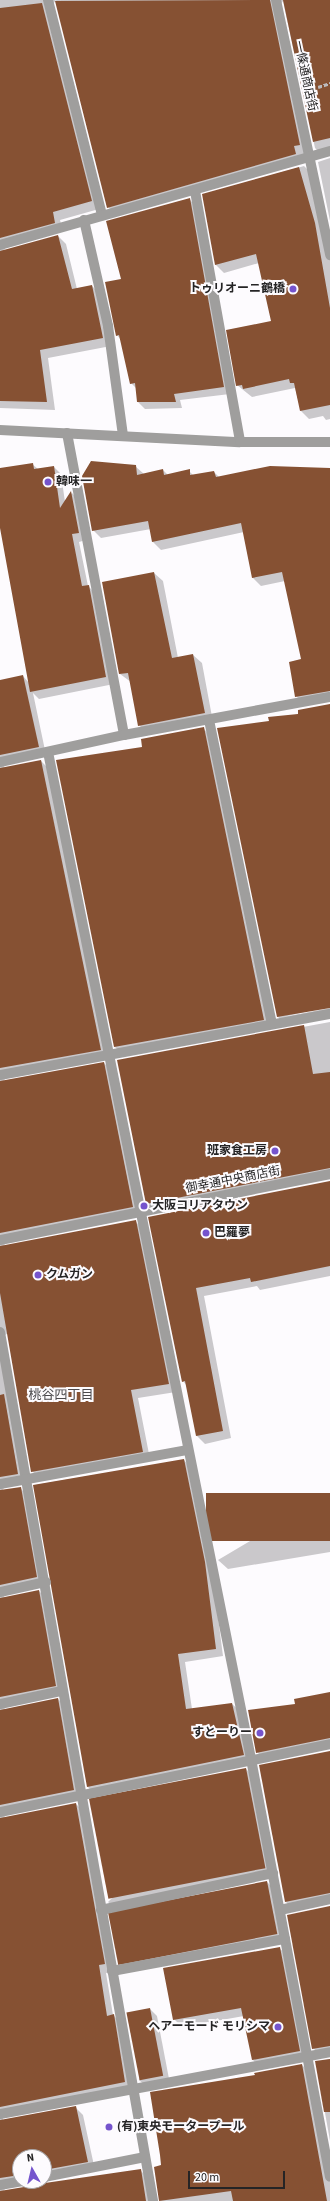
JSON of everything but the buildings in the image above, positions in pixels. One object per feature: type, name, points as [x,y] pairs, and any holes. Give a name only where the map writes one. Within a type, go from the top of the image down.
[{"type":"street","points":[[48,0],[102,215]]},
{"type":"street","name":"一條通商店街","points":[[276,0],[330,255]]},
{"type":"street","points":[[0,245],[102,215],[195,191],[330,151]]},
{"type":"street","points":[[195,191],[240,442]]},
{"type":"street","points":[[84,220],[108,326],[123,436]]},
{"type":"street","points":[[0,430],[240,442],[330,442]]},
{"type":"street","points":[[67,433],[124,735]]},
{"type":"street","points":[[0,762],[124,735],[330,697]]},
{"type":"street","points":[[209,720],[272,1024]]},
{"type":"street","points":[[48,752],[251,1759],[330,2177]]},
{"type":"street","points":[[0,1074],[330,1014]]},
{"type":"street","name":"御幸通中央商店街","points":[[0,1240],[330,1174]]},
{"type":"street","points":[[0,1332],[46,1582],[61,1691],[153,2201]]},
{"type":"street","points":[[0,1484],[188,1450]]},
{"type":"street","points":[[0,1592],[46,1582]]},
{"type":"street","points":[[0,1704],[61,1691]]},
{"type":"street","points":[[0,1812],[251,1759],[330,1744]]},
{"type":"street","points":[[101,1910],[273,1873]]},
{"type":"street","points":[[280,1910],[330,1899]]},
{"type":"street","points":[[112,1971],[286,1939]]},
{"type":"street","points":[[0,2114],[330,2052]]},
{"type":"street","points":[[52,2175],[145,2157]]},
{"type":"street","points":[[0,2186],[12,2183]]},
{"type":"place","name":"トゥリオーニ鶴橋","points":[[293,289]]},
{"type":"place","name":"韓味一","points":[[48,482]]},
{"type":"place","name":"班家食工房","points":[[275,1151]]},
{"type":"place","name":"大阪コリアタウン","points":[[144,1206]]},
{"type":"place","name":"巴羅夢","points":[[206,1233]]},
{"type":"place","name":"クムガン","points":[[38,1275]]},
{"type":"place","name":"すとーりー","points":[[260,1733]]},
{"type":"place","name":"ヘアーモード モリシマ","points":[[278,2027]]},
{"type":"place","name":"(有)東央モータープール","points":[[109,2127]]},
{"type":"district","name":"桃谷四丁目","points":[[61,1395]]}]
